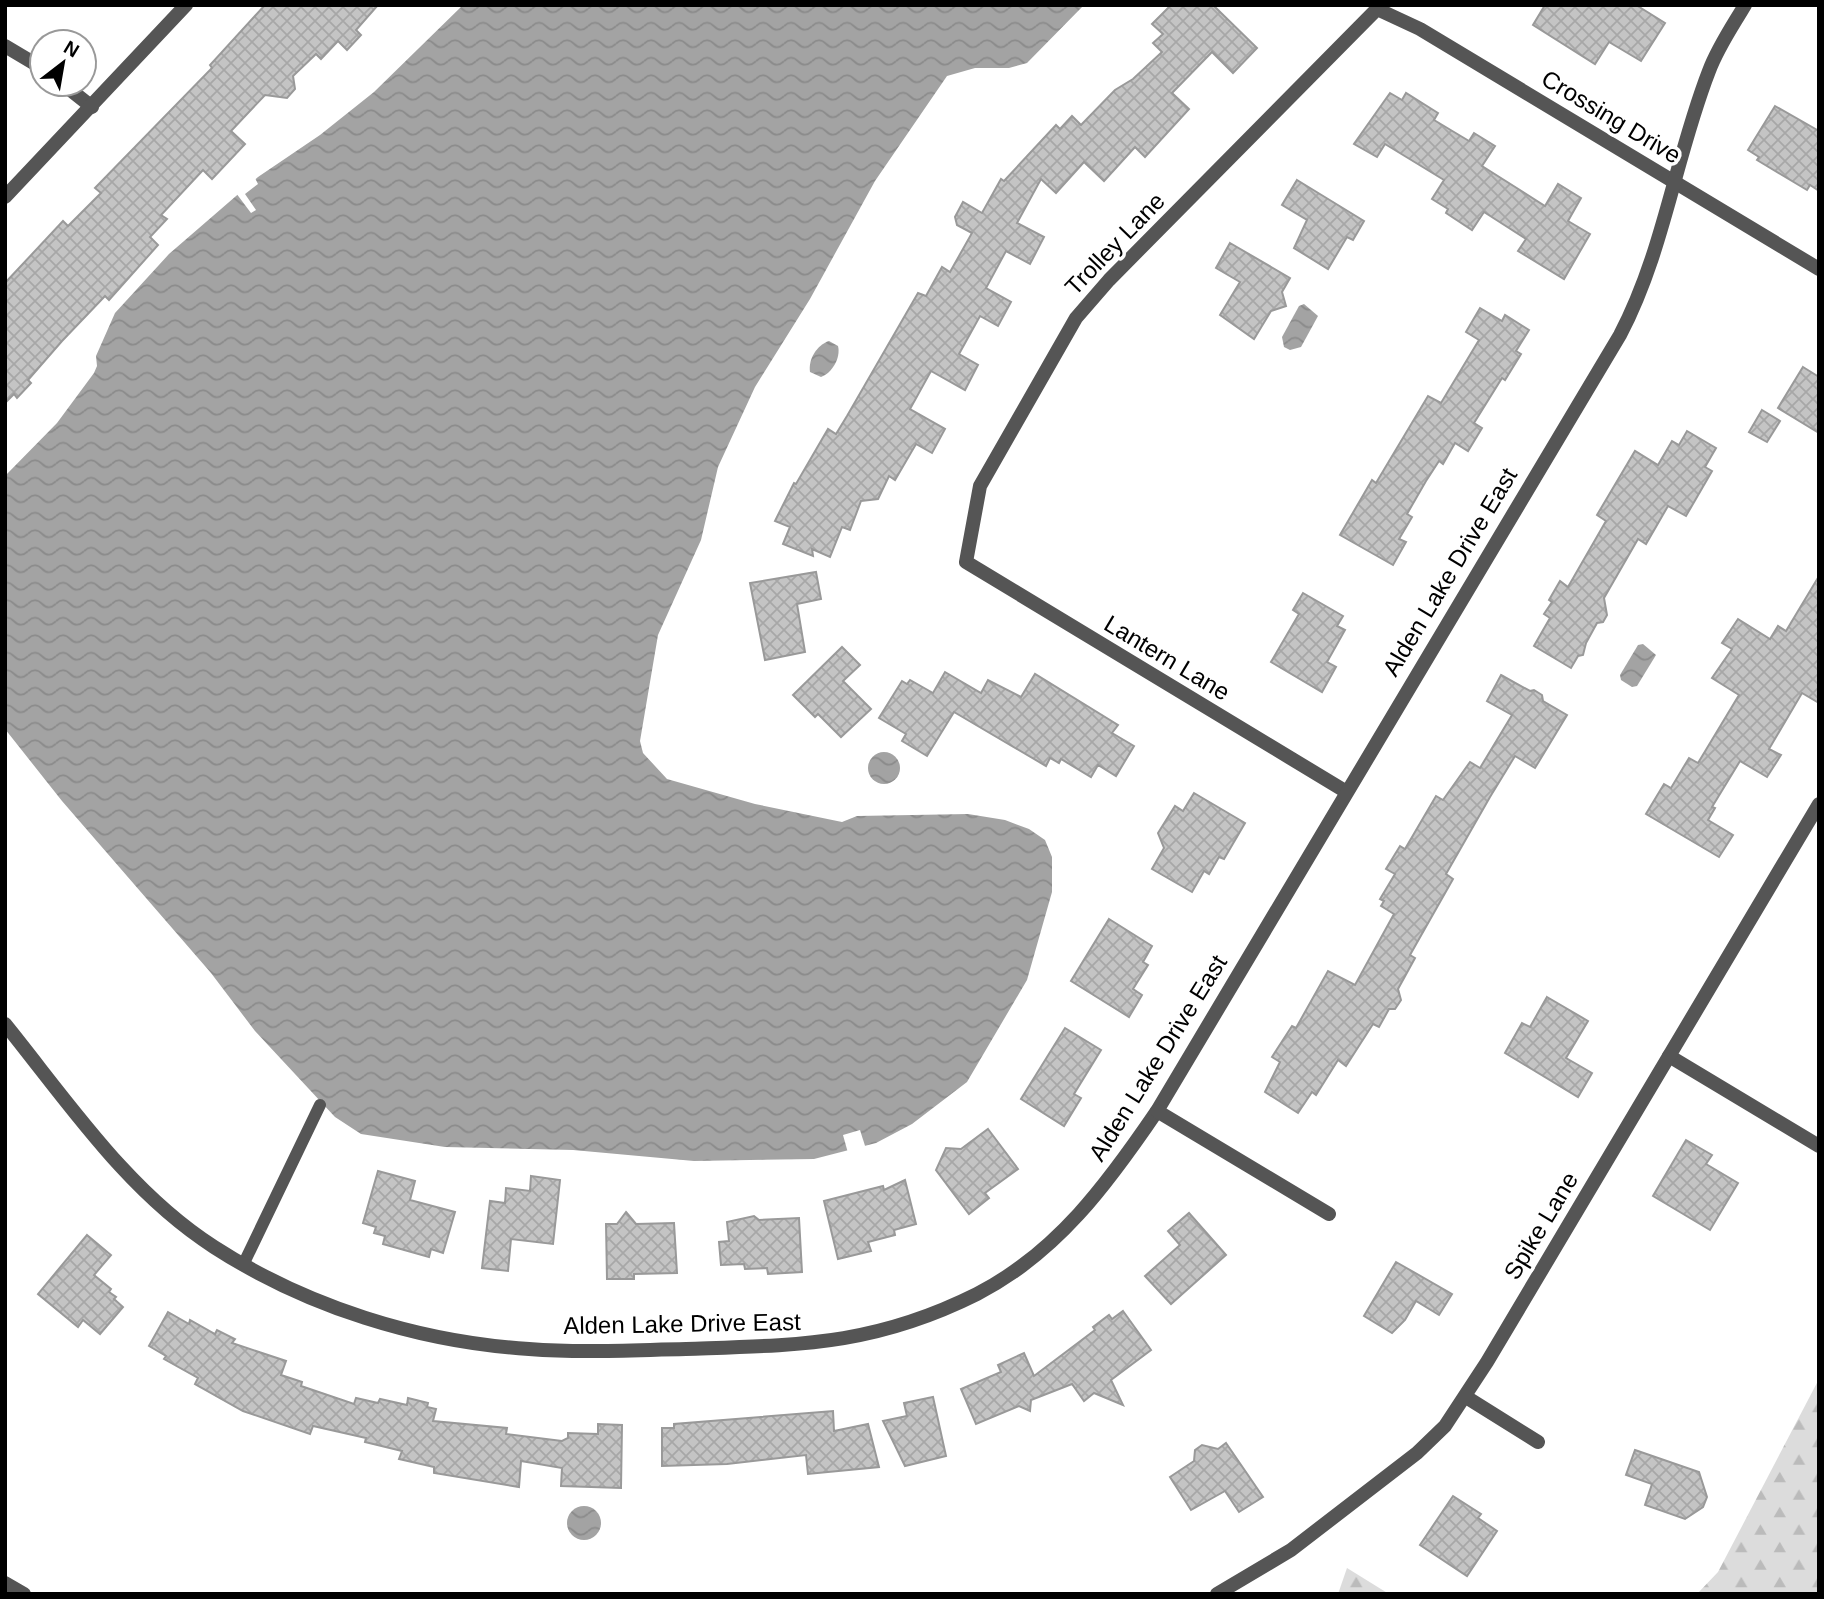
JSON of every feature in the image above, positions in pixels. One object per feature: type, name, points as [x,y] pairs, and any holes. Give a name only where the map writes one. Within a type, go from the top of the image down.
[{"type":"street","points":[[5,197],[186,5]]},
{"type":"street","name":"Alden Lake Drive East","points":[[5,1024],[127,1172],[180,1223],[243,1265],[284,1287],[335,1308],[405,1329],[522,1349],[619,1352],[839,1342],[930,1315],[979,1293],[1056,1238],[1096,1196],[1157,1111],[1345,791],[1620,335],[1645,283],[1676,183],[1681,154],[1709,69],[1745,5]]},
{"type":"street","name":"Crossing Drive","points":[[1377,9],[1420,29],[1819,268]]},
{"type":"street","name":"Trolley Lane","points":[[966,562],[980,486],[1076,318],[1100,289],[1377,9]]},
{"type":"street","points":[[5,47],[28,60]]},
{"type":"street","points":[[81,98],[92,107]]},
{"type":"street","name":"Lantern Lane","points":[[966,562],[1345,791]]},
{"type":"street","name":"Spike Lane","points":[[1217,1594],[1291,1550],[1417,1453],[1445,1426],[1466,1397],[1819,804]]},
{"type":"street","points":[[1669,1056],[1819,1146]]},
{"type":"street","points":[[1157,1111],[1329,1214]]},
{"type":"street","points":[[1466,1397],[1538,1443]]},
{"type":"street","points":[[5,1583],[24,1594]]},
{"type":"lane","points":[[243,1265],[320,1105]]},
{"type":"green space","points":[[1819,1379],[1819,1594],[1697,1594],[1718,1572]]},
{"type":"green space","points":[[1347,1568],[1389,1594],[1338,1594]]},
{"type":"water","points":[[463,5],[1084,5],[1027,63],[1009,68],[975,68],[947,76],[875,181],[810,299],[755,387],[718,467],[701,540],[658,635],[640,741],[643,753],[667,779],[755,804],[842,822],[857,816],[968,814],[1005,820],[1029,829],[1045,840],[1052,857],[1052,892],[1027,980],[967,1082],[912,1124],[876,1143],[814,1159],[694,1161],[573,1150],[445,1147],[361,1134],[335,1117],[255,1031],[211,973],[62,801],[5,729],[5,476],[57,423],[94,373],[97,366],[96,356],[115,313],[169,254],[258,177],[320,135],[374,92]]},
{"type":"water","points":[[1304,304],[1318,316],[1301,347],[1290,350],[1284,347],[1282,337],[1299,306]]},
{"type":"water","points":[[829,341],[838,346],[837,360],[832,369],[821,377],[810,372],[810,362],[817,349]]},
{"type":"water","points":[[1643,644],[1656,655],[1637,686],[1632,687],[1621,680],[1620,675],[1638,645]]},
{"type":"water","points":[[884,752],[895,757],[900,768],[895,779],[884,784],[873,779],[868,768],[873,757]]},
{"type":"water","points":[[584,1506],[596,1511],[601,1523],[596,1535],[584,1540],[572,1535],[567,1523],[572,1511]]},
{"type":"pier","points":[[255,178],[258,184],[245,194],[256,210],[251,213],[236,193]]},
{"type":"pier","points":[[860,1130],[866,1149],[848,1153],[843,1135]]},
{"type":"building","points":[[265,5],[378,5],[356,30],[361,35],[347,50],[338,41],[321,59],[316,54],[293,76],[295,89],[287,98],[265,95],[231,131],[245,144],[212,179],[203,170],[161,215],[167,219],[150,237],[158,245],[109,300],[105,296],[62,341],[28,380],[31,383],[17,398],[14,394],[5,403],[5,283],[63,221],[68,226],[101,193],[95,188],[212,68],[210,65]]},
{"type":"building","points":[[1171,5],[1213,5],[1257,48],[1233,73],[1212,52],[1172,93],[1189,109],[1145,157],[1135,147],[1104,181],[1084,162],[1056,193],[1041,179],[1017,223],[1044,237],[1030,264],[1006,251],[986,288],[1011,302],[998,326],[980,316],[959,354],[978,365],[965,390],[931,371],[910,409],[945,429],[932,453],[916,444],[895,480],[889,476],[878,499],[861,501],[850,530],[842,527],[830,557],[812,549],[813,556],[783,544],[790,527],[775,521],[794,483],[796,484],[828,429],[836,434],[918,293],[926,296],[942,267],[950,272],[972,233],[957,225],[955,217],[963,202],[982,213],[1001,179],[1004,181],[1056,125],[1060,129],[1072,116],[1081,125],[1115,90],[1133,79],[1162,52],[1153,43],[1163,34],[1152,24]]},
{"type":"building","points":[[1545,5],[1636,5],[1665,23],[1641,61],[1609,42],[1595,64],[1533,25]]},
{"type":"building","points":[[1390,93],[1402,100],[1406,93],[1438,113],[1434,120],[1469,141],[1474,133],[1495,146],[1482,166],[1545,206],[1558,184],[1581,198],[1568,221],[1590,234],[1564,279],[1518,251],[1526,239],[1484,212],[1472,230],[1446,213],[1448,209],[1432,199],[1444,180],[1385,144],[1377,157],[1354,144]]},
{"type":"building","points":[[1775,106],[1819,131],[1819,191],[1810,185],[1807,190],[1757,160],[1759,157],[1748,150]]},
{"type":"building","points":[[1297,180],[1364,221],[1353,240],[1347,237],[1328,269],[1294,248],[1307,220],[1282,205]]},
{"type":"building","points":[[1230,243],[1290,278],[1282,292],[1286,306],[1271,311],[1254,339],[1220,315],[1240,282],[1216,268]]},
{"type":"building","points":[[1480,308],[1502,321],[1505,315],[1529,330],[1516,351],[1521,354],[1505,380],[1502,378],[1474,423],[1482,428],[1468,451],[1455,443],[1443,464],[1439,461],[1426,481],[1407,514],[1412,517],[1399,539],[1406,542],[1393,565],[1340,535],[1372,480],[1376,483],[1428,396],[1441,403],[1479,340],[1466,332]]},
{"type":"building","points":[[1803,367],[1819,377],[1819,433],[1778,408]]},
{"type":"building","points":[[1762,410],[1780,421],[1767,442],[1749,432]]},
{"type":"building","points":[[1687,431],[1716,448],[1705,467],[1712,471],[1686,516],[1668,506],[1646,544],[1638,539],[1604,598],[1607,615],[1603,622],[1597,623],[1583,655],[1578,656],[1571,668],[1534,646],[1550,618],[1544,614],[1552,602],[1549,600],[1560,581],[1568,587],[1606,521],[1597,515],[1635,451],[1658,465],[1672,441],[1679,445]]},
{"type":"building","points":[[816,572],[821,599],[797,604],[805,652],[765,660],[750,583]]},
{"type":"building","points":[[1819,576],[1819,703],[1802,693],[1769,749],[1781,755],[1767,777],[1740,761],[1712,807],[1715,808],[1708,820],[1733,835],[1719,857],[1646,814],[1664,784],[1671,788],[1689,758],[1698,763],[1739,695],[1712,678],[1732,649],[1722,643],[1738,619],[1770,639],[1778,626],[1786,631]]},
{"type":"building","points":[[1303,593],[1343,616],[1337,626],[1345,630],[1327,662],[1336,667],[1322,692],[1271,662],[1299,614],[1293,610]]},
{"type":"building","points":[[842,647],[860,665],[843,681],[871,709],[841,737],[818,714],[815,717],[793,695]]},
{"type":"building","points":[[945,672],[981,693],[988,680],[1021,697],[1035,674],[1118,725],[1112,733],[1134,746],[1116,776],[1098,765],[1091,777],[1061,759],[1059,763],[1050,758],[1046,766],[954,712],[927,756],[902,741],[906,734],[879,718],[902,681],[907,684],[910,680],[933,693]]},
{"type":"building","points":[[1501,675],[1530,691],[1534,690],[1542,695],[1543,701],[1567,715],[1535,768],[1515,756],[1490,797],[1446,874],[1453,879],[1410,955],[1415,958],[1398,989],[1401,1000],[1395,1009],[1389,1009],[1379,1027],[1373,1024],[1346,1066],[1338,1060],[1316,1095],[1312,1092],[1298,1113],[1265,1092],[1280,1062],[1272,1057],[1292,1026],[1296,1028],[1328,971],[1355,985],[1394,914],[1381,906],[1384,901],[1380,899],[1395,874],[1386,869],[1400,846],[1405,849],[1436,796],[1443,800],[1470,762],[1480,768],[1512,715],[1487,701]]},
{"type":"building","points":[[1194,793],[1245,823],[1224,859],[1219,857],[1209,874],[1204,871],[1192,892],[1152,869],[1164,848],[1158,833],[1175,806],[1183,811]]},
{"type":"building","points":[[1109,919],[1152,946],[1143,962],[1148,965],[1133,989],[1142,995],[1129,1017],[1071,981]]},
{"type":"building","points":[[1547,997],[1588,1021],[1566,1058],[1592,1073],[1578,1097],[1505,1053],[1522,1023],[1530,1027]]},
{"type":"building","points":[[1065,1028],[1101,1050],[1074,1094],[1081,1098],[1064,1126],[1021,1099]]},
{"type":"building","points":[[988,1129],[1018,1169],[985,1193],[989,1198],[969,1214],[936,1170],[946,1148],[961,1149]]},
{"type":"building","points":[[1686,1140],[1712,1155],[1706,1164],[1738,1183],[1710,1230],[1653,1196]]},
{"type":"building","points":[[378,1171],[415,1181],[410,1200],[455,1212],[443,1253],[431,1249],[429,1257],[383,1244],[385,1236],[374,1233],[376,1227],[363,1223]]},
{"type":"building","points":[[531,1176],[560,1180],[553,1244],[511,1239],[508,1271],[482,1268],[490,1201],[505,1203],[506,1188],[530,1191]]},
{"type":"building","points":[[905,1180],[916,1224],[894,1230],[895,1235],[868,1242],[871,1251],[838,1259],[824,1201],[883,1186],[884,1190]]},
{"type":"building","points":[[626,1212],[636,1224],[674,1223],[677,1273],[634,1274],[634,1279],[607,1279],[606,1224],[617,1224]]},
{"type":"building","points":[[1189,1213],[1226,1255],[1171,1304],[1145,1276],[1180,1245],[1168,1231]]},
{"type":"building","points":[[754,1216],[759,1220],[799,1218],[802,1272],[768,1274],[767,1268],[745,1269],[744,1264],[721,1265],[719,1242],[729,1241],[727,1222]]},
{"type":"building","points":[[87,1235],[111,1255],[94,1275],[111,1289],[109,1292],[123,1307],[100,1334],[83,1320],[78,1327],[38,1294]]},
{"type":"building","points":[[1396,1262],[1452,1294],[1439,1315],[1416,1301],[1405,1320],[1392,1333],[1364,1316]]},
{"type":"building","points":[[1123,1311],[1151,1350],[1111,1380],[1123,1405],[1094,1393],[1084,1401],[1072,1384],[1031,1400],[1030,1411],[1019,1406],[976,1424],[961,1389],[1001,1372],[998,1365],[1024,1353],[1034,1376],[1095,1330],[1093,1327],[1109,1315],[1112,1319]]},
{"type":"building","points":[[168,1312],[215,1334],[217,1330],[235,1339],[232,1343],[286,1361],[281,1375],[302,1382],[301,1386],[354,1404],[356,1398],[378,1403],[380,1399],[407,1405],[408,1398],[428,1403],[427,1407],[436,1409],[433,1421],[507,1428],[506,1434],[562,1441],[568,1438],[568,1433],[598,1434],[598,1424],[622,1425],[621,1488],[561,1486],[562,1468],[521,1461],[519,1487],[434,1473],[434,1467],[399,1459],[402,1451],[365,1442],[366,1438],[313,1426],[310,1434],[243,1411],[195,1384],[198,1378],[164,1359],[166,1356],[149,1346]]},
{"type":"building","points":[[933,1397],[946,1456],[905,1466],[883,1421],[907,1416],[904,1403]]},
{"type":"building","points":[[833,1411],[834,1431],[868,1424],[879,1467],[808,1474],[806,1455],[727,1464],[662,1466],[662,1428],[674,1428],[674,1424]]},
{"type":"building","points":[[1226,1443],[1263,1497],[1239,1512],[1225,1491],[1191,1510],[1170,1477],[1194,1461],[1195,1450],[1202,1445],[1218,1449]]},
{"type":"building","points":[[1635,1450],[1699,1472],[1707,1497],[1703,1507],[1685,1519],[1645,1505],[1652,1484],[1626,1475]]},
{"type":"building","points":[[1453,1496],[1481,1514],[1478,1518],[1497,1531],[1467,1576],[1420,1545]]}]
